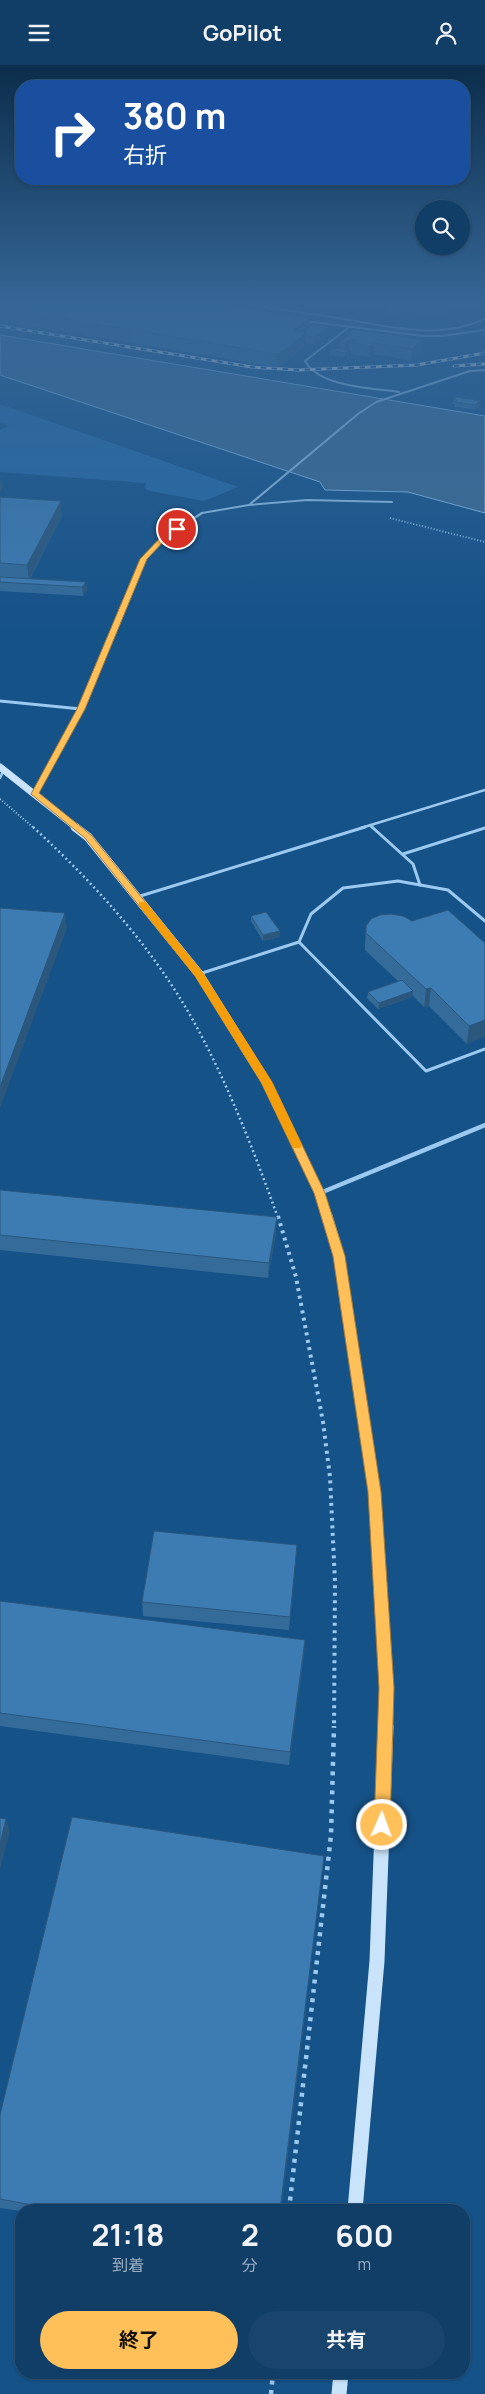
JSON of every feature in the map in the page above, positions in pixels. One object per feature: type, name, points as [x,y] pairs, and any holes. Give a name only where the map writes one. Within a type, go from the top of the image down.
[{"type":"street","points":[[35,794],[81,709],[144,559],[164,537],[202,513]]},
{"type":"street","points":[[0,701],[81,709]]},
{"type":"street","points":[[2,768],[88,837],[199,974],[266,1082],[320,1193],[339,1256],[374,1492],[387,1688],[377,1961],[356,2204]]},
{"type":"street","points":[[320,1193],[485,1125]]},
{"type":"street","points":[[339,2394],[340,2379]]},
{"type":"lane","points":[[249,505],[361,412]]},
{"type":"lane","points":[[202,513],[249,505],[307,499],[392,502]]},
{"type":"lane","points":[[0,778],[2,768]]},
{"type":"lane","points":[[137,897],[485,790]]},
{"type":"lane","points":[[370,825],[413,864],[420,885]]},
{"type":"lane","points":[[403,854],[485,828]]},
{"type":"lane","points":[[199,974],[299,942],[311,915],[343,888],[398,881],[448,890],[485,921]]},
{"type":"lane","points":[[299,942],[426,1071],[485,1049]]},
{"type":"path","points":[[390,518],[485,542]]},
{"type":"path","points":[[0,799],[37,829],[89,881],[129,929],[183,1005],[228,1089],[274,1202],[294,1269],[330,1476],[334,1540],[335,1649],[334,1788],[331,1835],[290,2204]]},
{"type":"path","points":[[271,2394],[272,2379]]},
{"type":"shaded area","points":[[0,412],[22,412],[238,487],[204,501],[146,490],[145,483],[0,472],[0,430],[9,426],[0,422]]},
{"type":"shaded area","points":[[110,412],[459,412],[485,416],[485,513],[408,492],[325,490],[320,482]]},
{"type":"building","points":[[0,497],[61,501],[27,565],[0,563]]},
{"type":"building","points":[[0,577],[86,582],[82,587],[0,582]]},
{"type":"building","points":[[0,908],[65,913],[0,1087]]},
{"type":"building","points":[[448,910],[485,943],[485,1020],[469,1026],[431,988],[426,989],[366,933],[366,926],[371,919],[380,915],[403,916],[412,921]]},
{"type":"building","points":[[266,912],[280,931],[263,935],[251,916]]},
{"type":"building","points":[[402,980],[413,991],[379,1003],[368,992]]},
{"type":"building","points":[[0,1190],[277,1217],[269,1263],[0,1235]]},
{"type":"building","points":[[154,1531],[297,1545],[290,1617],[142,1602]]},
{"type":"building","points":[[0,1601],[305,1640],[290,1752],[0,1713]]},
{"type":"building","points":[[72,1817],[324,1856],[281,2204],[27,2204],[0,2199],[0,2115]]},
{"type":"building","points":[[0,1818],[6,1819],[0,1844]]},
{"type":"slow traffic","points":[[142,904],[199,974],[266,1082],[297,1145]]},
{"type":"route","points":[[177,529],[164,537],[144,559],[81,709],[35,794],[88,837],[199,974],[266,1082],[320,1193],[339,1256],[374,1492],[387,1688],[382,1825]]}]
